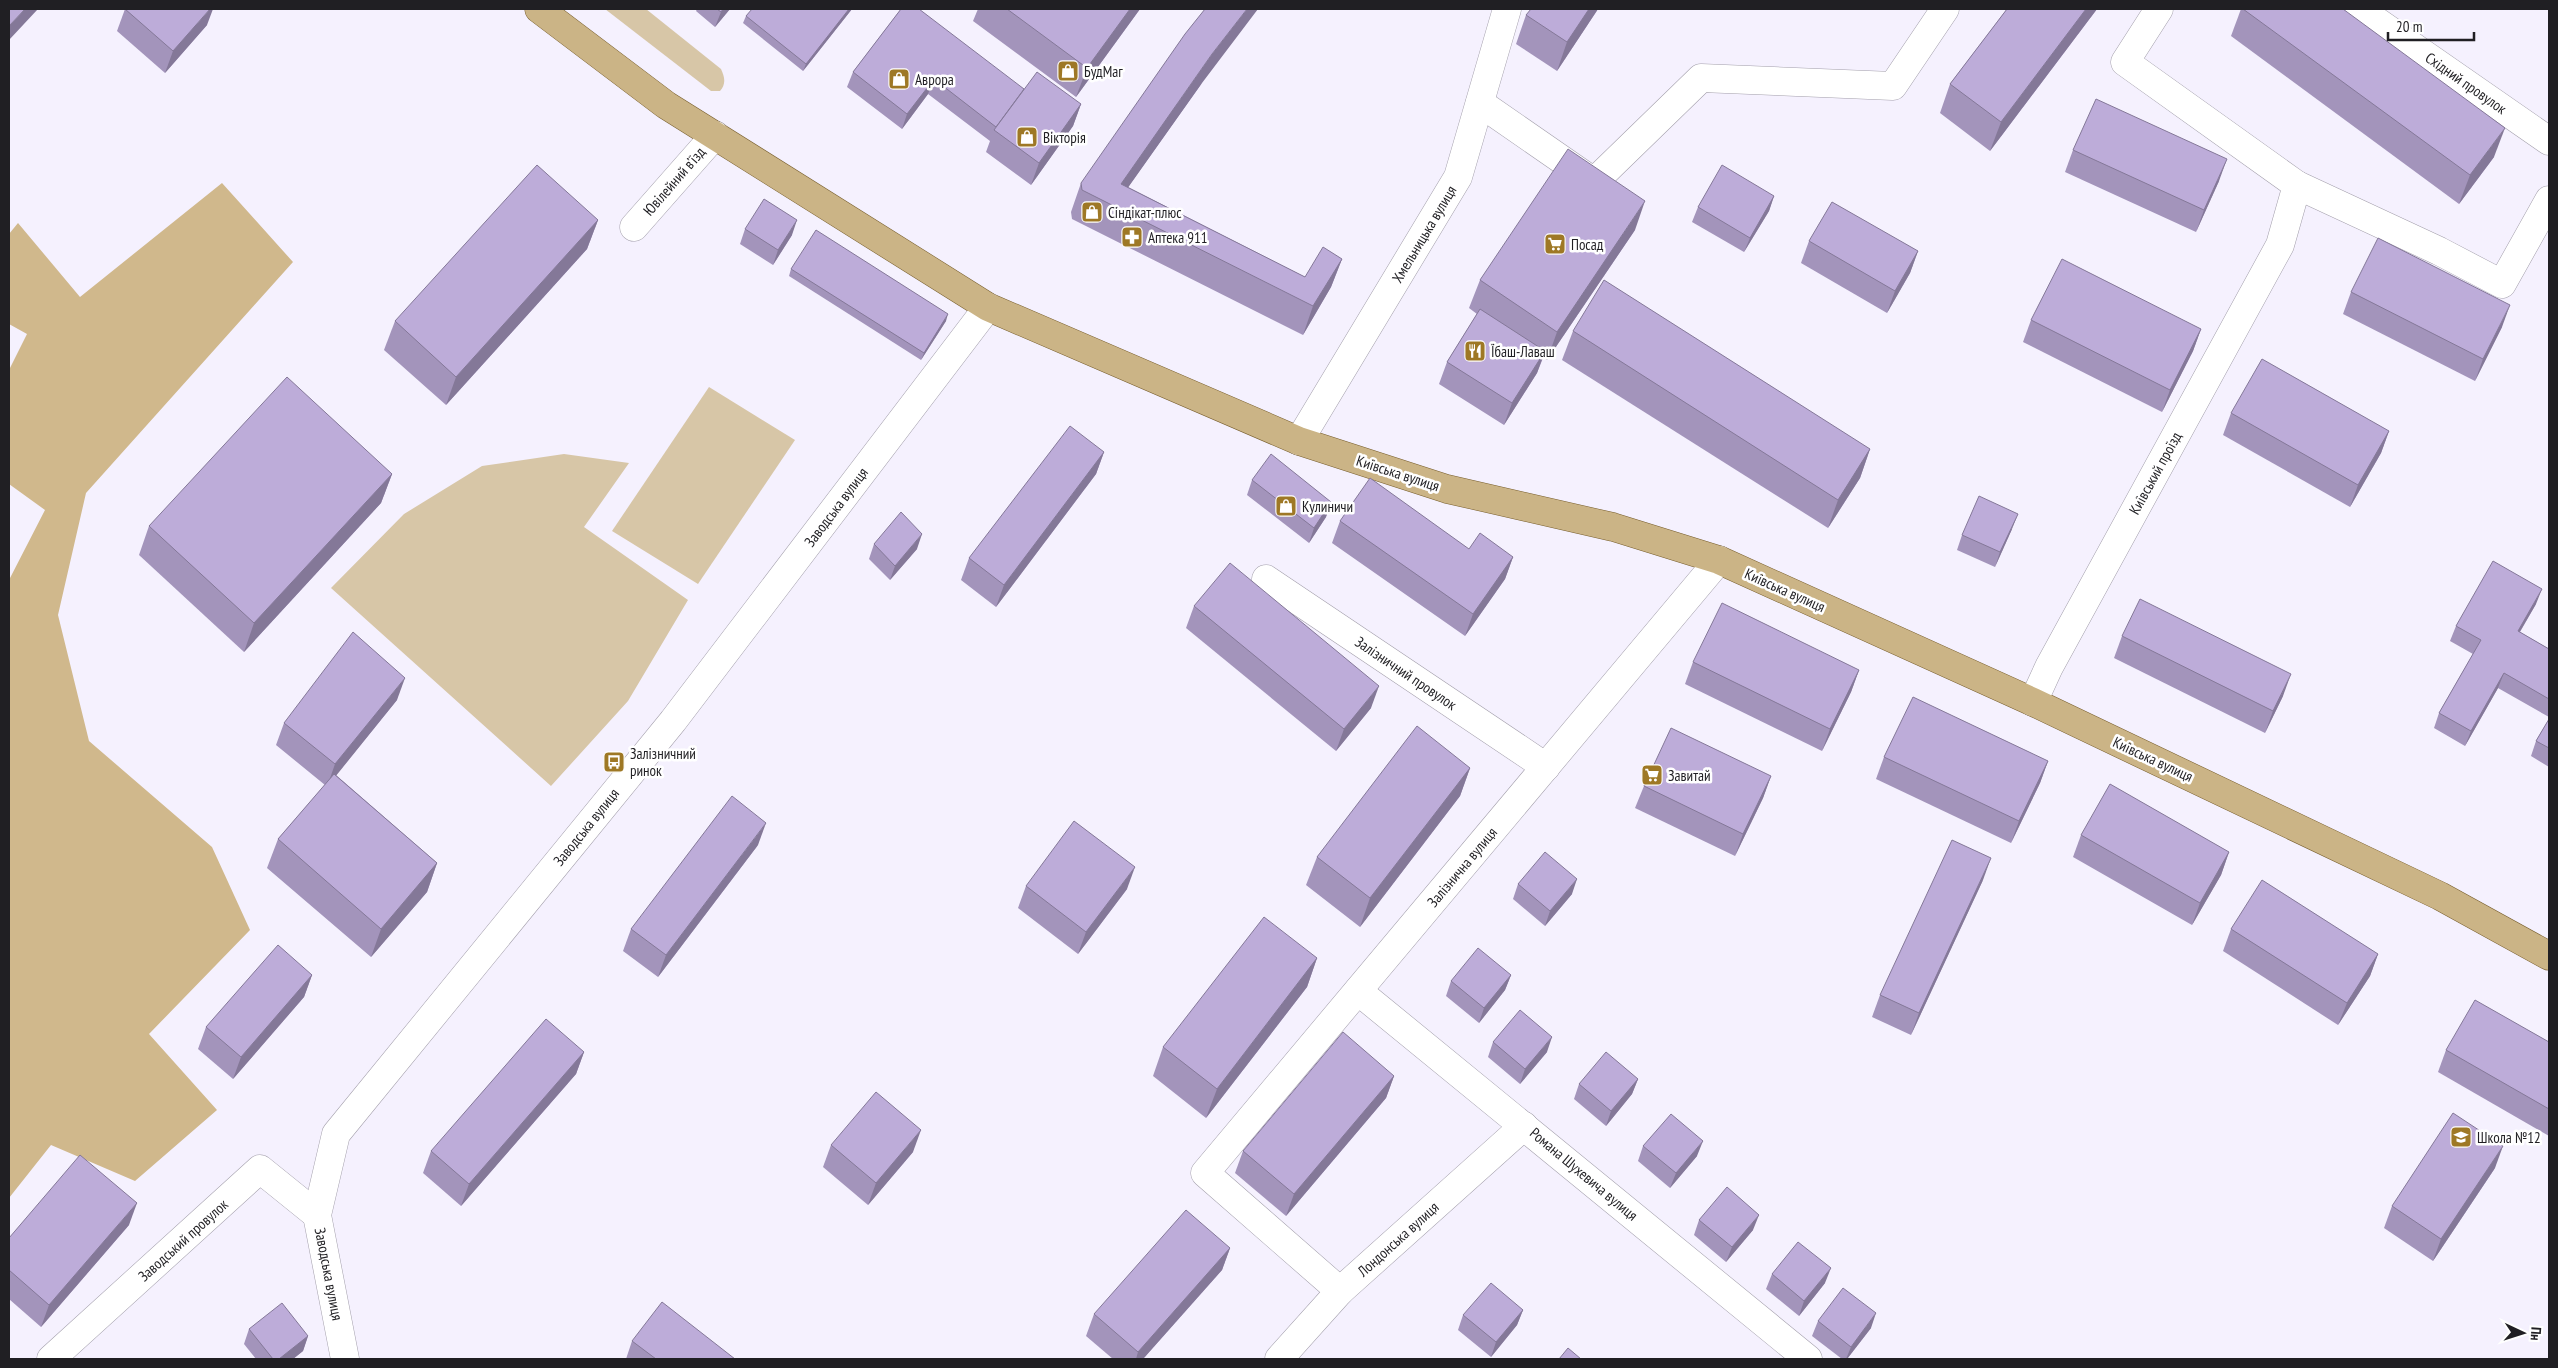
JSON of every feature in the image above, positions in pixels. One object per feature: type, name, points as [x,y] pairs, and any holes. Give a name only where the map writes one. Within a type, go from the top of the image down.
[{"type":"main road","name":"Київська вулиця","points":[[539,9],[666,105],[988,307],[1299,441],[1447,489],[1613,527],[1719,560],[2033,702],[2440,896],[2549,956]]},
{"type":"street","name":"Хмельницька вулиця","points":[[1299,441],[1458,177],[1507,9]]},
{"type":"street","points":[[1480,102],[1594,182],[1701,78],[1893,86],[1945,9]]},
{"type":"street","points":[[2160,9],[2125,62],[2297,185],[2439,251],[2502,284],[2549,200]]},
{"type":"street","name":"Східний провулок","points":[[2359,9],[2549,141]]},
{"type":"street","name":"Ювілейний в’їзд","points":[[634,227],[715,135]]},
{"type":"street","name":"Київський проїзд","points":[[2033,702],[2049,667],[2280,245],[2297,185]]},
{"type":"street","name":"Заводська вулиця","points":[[345,1359],[317,1215],[336,1134],[673,721],[988,307]]},
{"type":"street","name":"Залізнична вулиця","points":[[1340,1292],[1205,1173],[1719,560]]},
{"type":"street","name":"Залізничний провулок","points":[[1266,579],[1546,767]]},
{"type":"street","name":"Романа Шухевича вулиця","points":[[1358,991],[1808,1359]]},
{"type":"street","name":"Лондонська вулиця","points":[[1279,1359],[1340,1292],[1524,1126]]},
{"type":"street","name":"Заводський провулок","points":[[51,1359],[260,1169],[317,1215]]},
{"type":"shaded area","points":[[605,9],[646,9],[721,69],[724,81],[720,91],[711,91]]},
{"type":"shaded area","points":[[222,183],[293,262],[86,493],[58,615],[89,741],[212,847],[250,930],[149,1034],[217,1110],[135,1181],[51,1145],[9,1198],[9,580],[45,510],[9,484],[9,370],[27,334],[9,324],[9,234],[18,223],[80,297]]},
{"type":"shaded area","points":[[709,387],[795,440],[698,584],[612,531]]},
{"type":"shaded area","points":[[564,454],[629,463],[584,527],[688,600],[628,701],[551,786],[331,588],[404,514],[482,466]]},
{"type":"building","points":[[9,9],[25,9],[9,26]]},
{"type":"building","points":[[125,9],[210,9],[173,51]]},
{"type":"building","points":[[752,9],[849,9],[806,64],[746,16]]},
{"type":"building","points":[[901,9],[919,9],[1024,89],[996,127],[934,79],[907,114],[853,72]]},
{"type":"building","points":[[1007,9],[1130,9],[1087,68]]},
{"type":"building","points":[[1205,9],[1247,9],[1212,54],[1121,184],[1305,277],[1323,247],[1342,259],[1313,306],[1082,190],[1081,183],[1185,34]]},
{"type":"building","points":[[1531,9],[1589,9],[1567,42],[1526,15]]},
{"type":"building","points":[[2007,9],[2086,9],[2001,122],[1950,84]]},
{"type":"building","points":[[2243,9],[2343,9],[2505,128],[2470,175]]},
{"type":"building","points":[[1037,72],[1081,104],[1039,163],[994,130]]},
{"type":"building","points":[[2096,99],[2227,159],[2204,210],[2073,150]]},
{"type":"building","points":[[1568,149],[1645,201],[1557,332],[1480,280]]},
{"type":"building","points":[[537,165],[598,220],[456,377],[395,321]]},
{"type":"building","points":[[1722,165],[1774,196],[1750,238],[1698,207]]},
{"type":"building","points":[[764,199],[797,220],[778,250],[745,229]]},
{"type":"building","points":[[1832,202],[1918,251],[1895,291],[1809,241]]},
{"type":"building","points":[[816,230],[948,314],[924,353],[791,269]]},
{"type":"building","points":[[2378,238],[2510,305],[2483,359],[2351,292]]},
{"type":"building","points":[[2062,259],[2201,329],[2170,390],[2031,320]]},
{"type":"building","points":[[1604,280],[1870,449],[1838,500],[1573,331]]},
{"type":"building","points":[[1480,309],[1545,351],[1512,403],[1447,362]]},
{"type":"building","points":[[2262,359],[2389,431],[2358,485],[2231,413]]},
{"type":"building","points":[[287,377],[392,474],[254,623],[149,526]]},
{"type":"building","points":[[1070,426],[1104,452],[1004,585],[969,558]]},
{"type":"building","points":[[1271,454],[1331,502],[1314,528],[1252,480]]},
{"type":"building","points":[[1370,478],[1469,549],[1480,533],[1513,557],[1473,614],[1340,521]]},
{"type":"building","points":[[1979,496],[2018,514],[2000,552],[1962,535]]},
{"type":"building","points":[[901,512],[922,534],[895,566],[874,544]]},
{"type":"building","points":[[2493,561],[2542,589],[2518,631],[2549,649],[2549,699],[2504,673],[2471,731],[2439,713],[2481,640],[2456,626]]},
{"type":"building","points":[[1230,563],[1379,686],[1344,729],[1194,606]]},
{"type":"building","points":[[2140,599],[2291,674],[2273,711],[2122,636]]},
{"type":"building","points":[[1722,603],[1859,670],[1830,729],[1693,662]]},
{"type":"building","points":[[353,632],[405,678],[335,764],[284,723]]},
{"type":"building","points":[[1913,697],[2048,761],[2019,821],[1884,757]]},
{"type":"building","points":[[2549,719],[2549,748],[2536,741]]},
{"type":"building","points":[[1417,726],[1470,768],[1370,898],[1317,857]]},
{"type":"building","points":[[1671,728],[1771,776],[1743,834],[1644,786]]},
{"type":"building","points":[[334,774],[437,863],[381,929],[278,839]]},
{"type":"building","points":[[2110,784],[2229,852],[2200,903],[2081,835]]},
{"type":"building","points":[[732,796],[766,823],[666,955],[631,929]]},
{"type":"building","points":[[1074,821],[1135,867],[1086,932],[1026,886]]},
{"type":"building","points":[[1952,840],[1991,858],[1919,1013],[1880,995]]},
{"type":"building","points":[[1545,852],[1577,879],[1550,911],[1518,884]]},
{"type":"building","points":[[2262,880],[2378,954],[2347,1003],[2231,929]]},
{"type":"building","points":[[1264,917],[1317,958],[1217,1089],[1163,1047]]},
{"type":"building","points":[[278,945],[312,975],[241,1057],[206,1027]]},
{"type":"building","points":[[1478,948],[1511,975],[1484,1008],[1451,981]]},
{"type":"building","points":[[2475,1000],[2549,1042],[2549,1109],[2446,1050]]},
{"type":"building","points":[[1520,1010],[1552,1037],[1525,1069],[1493,1042]]},
{"type":"building","points":[[546,1019],[584,1052],[469,1184],[431,1151]]},
{"type":"building","points":[[1343,1032],[1394,1076],[1294,1194],[1243,1151]]},
{"type":"building","points":[[1606,1052],[1638,1079],[1611,1111],[1579,1084]]},
{"type":"building","points":[[876,1092],[921,1130],[876,1183],[831,1145]]},
{"type":"building","points":[[2453,1113],[2503,1146],[2441,1239],[2392,1206]]},
{"type":"building","points":[[1671,1114],[1703,1141],[1676,1173],[1643,1146]]},
{"type":"building","points":[[80,1155],[137,1203],[49,1305],[9,1270],[9,1238]]},
{"type":"building","points":[[1727,1187],[1759,1215],[1732,1247],[1699,1220]]},
{"type":"building","points":[[1186,1210],[1230,1248],[1138,1352],[1094,1314]]},
{"type":"building","points":[[1798,1242],[1831,1268],[1804,1301],[1772,1274]]},
{"type":"building","points":[[1491,1283],[1523,1310],[1496,1342],[1463,1315]]},
{"type":"building","points":[[1843,1288],[1876,1313],[1851,1347],[1818,1321]]},
{"type":"building","points":[[662,1302],[735,1359],[656,1359],[632,1341]]},
{"type":"building","points":[[282,1303],[308,1336],[279,1359],[273,1359],[249,1329]]},
{"type":"building","points":[[1568,1348],[1581,1359],[1559,1359]]},
{"type":"place","name":"БудМаг","points":[[1068,71]]},
{"type":"place","name":"Аврора","points":[[899,79]]},
{"type":"place","name":"Вікторія","points":[[1027,137]]},
{"type":"place","name":"Сіндікат-плюс","points":[[1092,212]]},
{"type":"place","name":"Аптека 911","points":[[1132,237]]},
{"type":"place","name":"Посад","points":[[1555,244]]},
{"type":"place","name":"Їбаш-Лаваш","points":[[1475,351]]},
{"type":"place","name":"Кулиничи","points":[[1286,506]]},
{"type":"place","name":"Залізничний ринок","points":[[614,762]]},
{"type":"place","name":"Завитай","points":[[1652,775]]},
{"type":"place","name":"Школа №12","points":[[2461,1137]]}]
